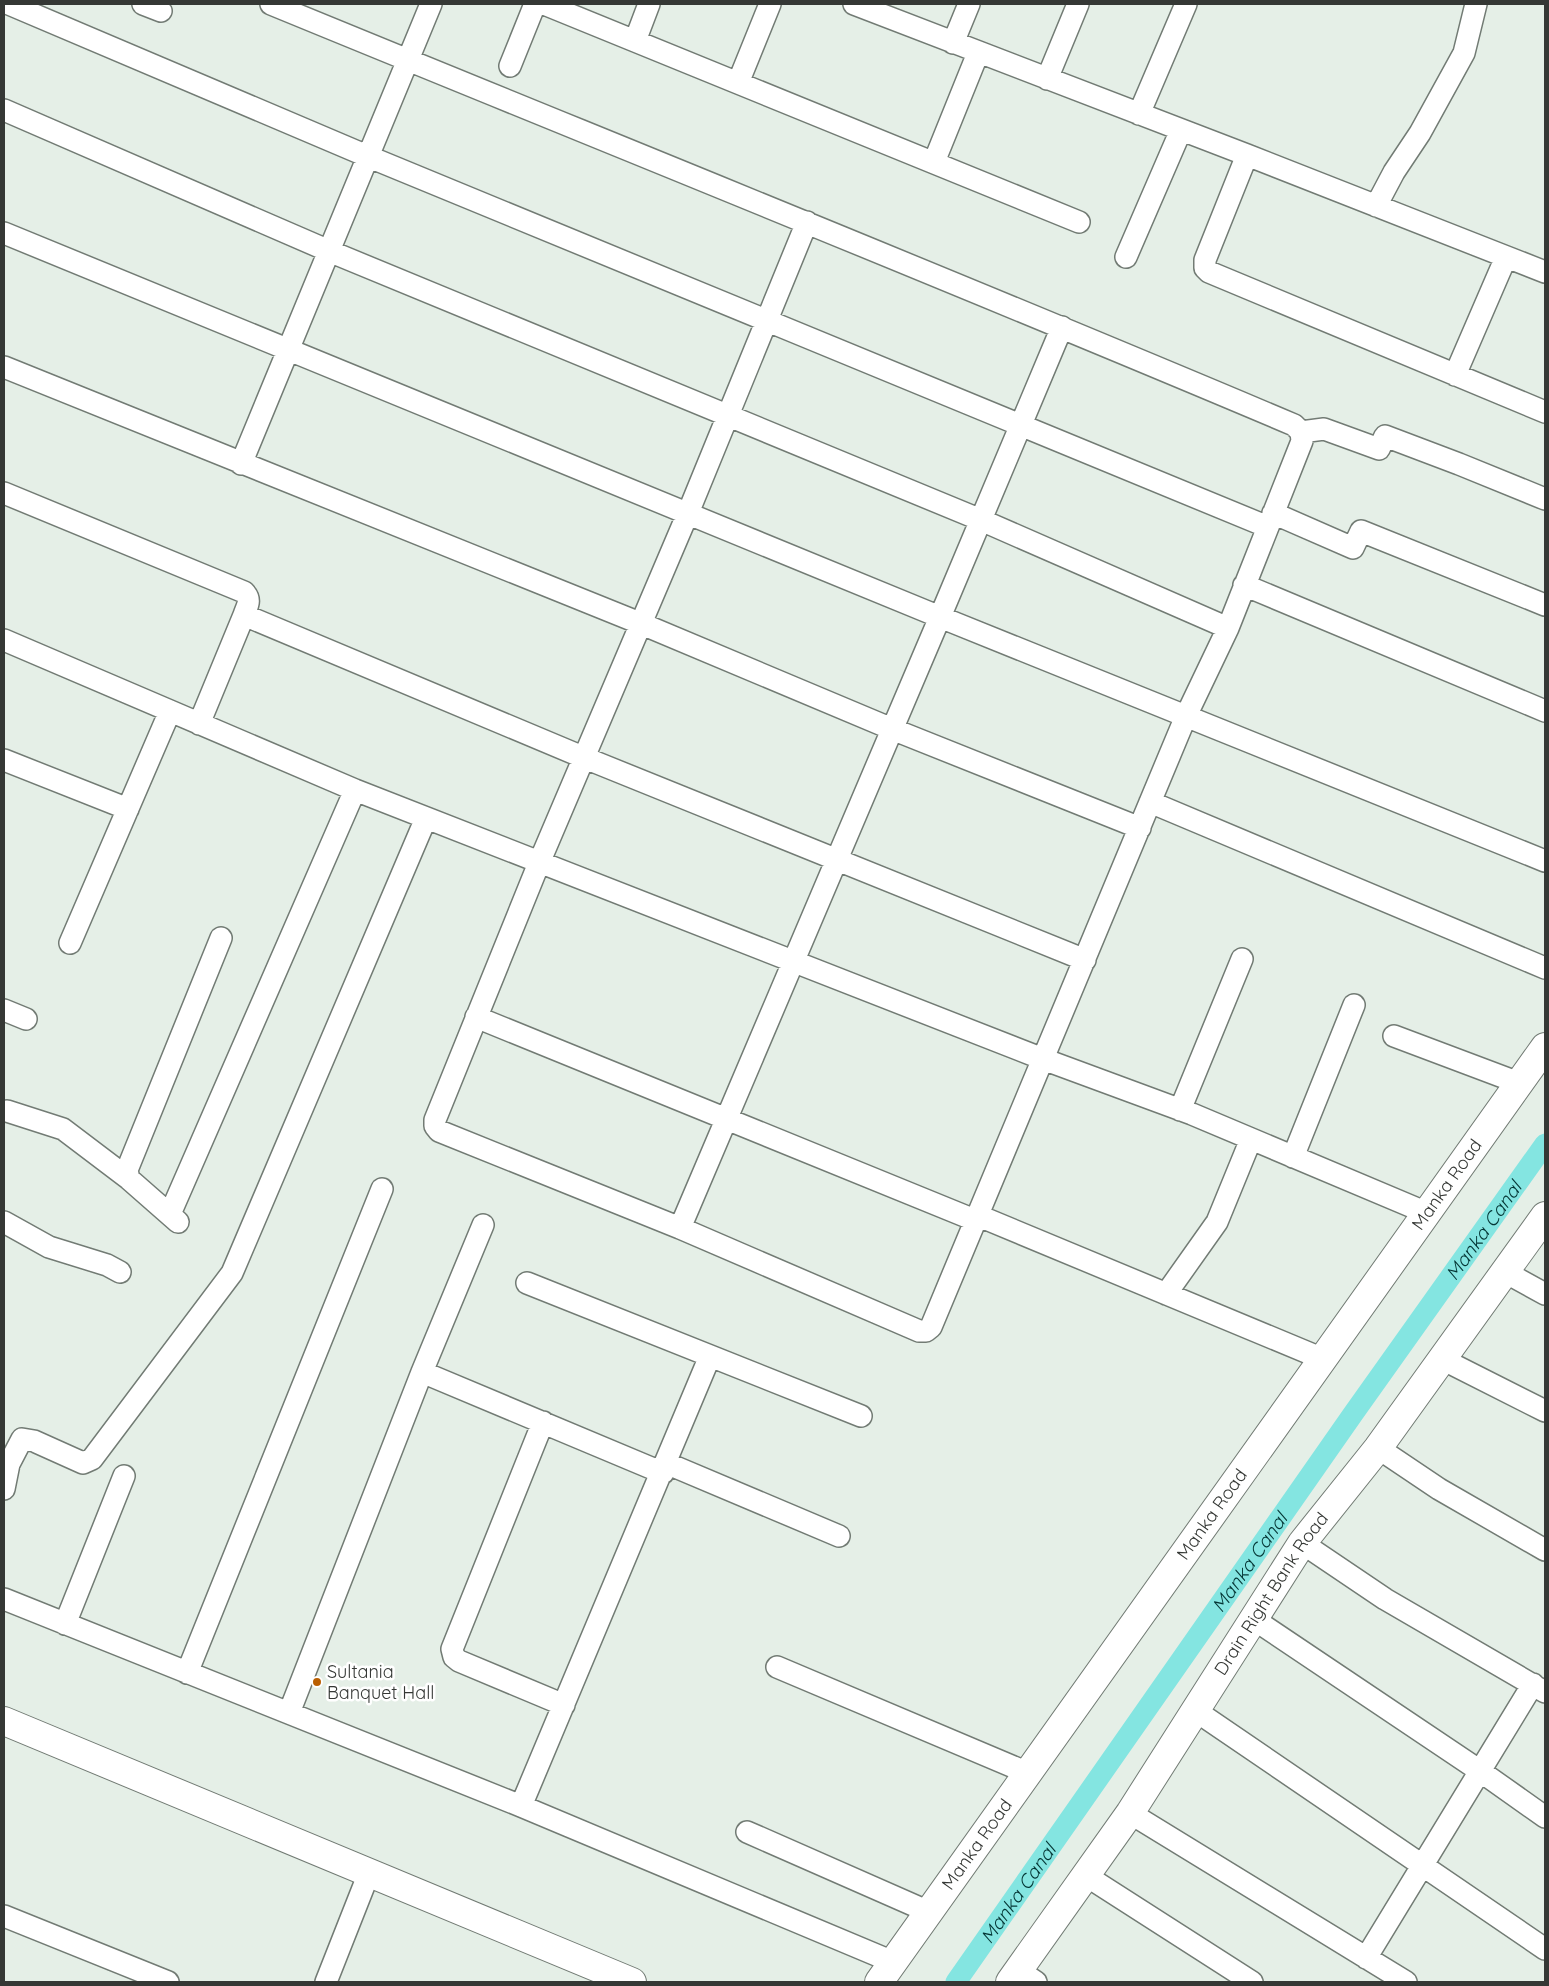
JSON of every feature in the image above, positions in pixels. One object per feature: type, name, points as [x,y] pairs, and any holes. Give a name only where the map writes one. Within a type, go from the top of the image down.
[{"type":"street","points":[[9,4],[368,156],[1021,426],[1271,520],[1353,548],[1361,531],[1545,605]]},
{"type":"street","points":[[271,4],[807,222],[1062,327],[1294,425],[1301,432],[1302,442],[1228,628],[1186,716],[978,1218],[931,1327],[926,1331],[919,1331],[680,1228],[439,1131],[435,1126],[435,1120],[539,863],[642,624],[768,321],[807,222]]},
{"type":"street","points":[[241,464],[431,4]]},
{"type":"street","points":[[510,66],[535,4]]},
{"type":"street","points":[[544,4],[1079,222]]},
{"type":"street","points":[[635,41],[649,4]]},
{"type":"street","points":[[738,83],[770,4]]},
{"type":"street","points":[[854,4],[1545,272]]},
{"type":"street","points":[[953,43],[969,4]]},
{"type":"street","points":[[1047,79],[1078,4]]},
{"type":"street","points":[[1140,114],[1186,4]]},
{"type":"street","points":[[1376,206],[1394,172],[1420,133],[1464,53],[1476,4]]},
{"type":"street","points":[[934,162],[978,53]]},
{"type":"street","points":[[4,110],[329,251],[981,520],[1228,628]]},
{"type":"street","points":[[1126,256],[1181,130]]},
{"type":"street","points":[[1247,155],[1205,260],[1205,268],[1209,272],[1545,412]]},
{"type":"street","points":[[4,233],[940,617],[1545,861]]},
{"type":"street","points":[[1455,375],[1506,257]]},
{"type":"street","points":[[680,1228],[1062,327]]},
{"type":"street","points":[[4,367],[642,624],[892,729],[1140,828]]},
{"type":"street","points":[[1301,432],[1324,429],[1379,449],[1385,436],[1545,499]]},
{"type":"street","points":[[4,493],[244,592],[249,602],[199,724]]},
{"type":"street","points":[[1244,585],[1545,711]]},
{"type":"street","points":[[244,615],[835,861],[1085,960]]},
{"type":"street","points":[[4,640],[355,790],[1043,1059],[1180,1110],[1427,1213]]},
{"type":"street","points":[[70,943],[170,711]]},
{"type":"street","points":[[4,760],[128,808]]},
{"type":"street","points":[[7,1111],[63,1129],[174,1218],[355,790]]},
{"type":"street","points":[[1150,802],[1545,968]]},
{"type":"street","points":[[4,1489],[6,1462],[22,1439],[34,1441],[83,1463],[92,1459],[232,1273],[426,818]]},
{"type":"street","points":[[129,1180],[127,1170],[222,938]]},
{"type":"street","points":[[1180,1110],[1242,959]]},
{"type":"street","points":[[1293,1157],[1354,1005]]},
{"type":"street","points":[[4,1010],[26,1019]]},
{"type":"street","points":[[476,1018],[978,1218],[1323,1359]]},
{"type":"street","points":[[1394,1036],[1519,1083]]},
{"type":"street","name":"Manka Road","points":[[886,1972],[1545,1047]]},
{"type":"street","points":[[1166,1294],[1217,1222],[1251,1139]]},
{"type":"street","points":[[187,1673],[382,1189]]},
{"type":"street","name":"Drain Right Bank Road","points":[[1021,1978],[1085,1875],[1130,1813],[1302,1543],[1378,1448],[1545,1216]]},
{"type":"street","points":[[4,1222],[49,1247],[107,1265],[120,1272]]},
{"type":"street","points":[[289,1714],[422,1372],[483,1225]]},
{"type":"street","points":[[1505,1272],[1545,1294]]},
{"type":"street","points":[[526,1284],[861,1416]]},
{"type":"street","points":[[521,1806],[710,1356]]},
{"type":"street","points":[[1442,1358],[1545,1411]]},
{"type":"street","points":[[422,1372],[543,1422],[839,1536]]},
{"type":"street","points":[[543,1422],[452,1649],[454,1657],[459,1662],[564,1706]]},
{"type":"street","points":[[1378,1448],[1439,1488],[1545,1550]]},
{"type":"street","points":[[65,1624],[124,1476]]},
{"type":"street","points":[[1302,1543],[1386,1599],[1539,1688],[1480,1770],[1366,1958]]},
{"type":"street","points":[[4,1600],[521,1806],[886,1972]]},
{"type":"street","points":[[1254,1620],[1480,1770],[1545,1817]]},
{"type":"street","points":[[777,1667],[1028,1773]]},
{"type":"street","points":[[1196,1711],[1545,1949]]},
{"type":"street","points":[[4,1721],[632,1982]]},
{"type":"street","points":[[1130,1813],[1406,1982]]},
{"type":"street","points":[[747,1832],[929,1912]]},
{"type":"street","points":[[326,1982],[369,1873]]},
{"type":"street","points":[[1085,1875],[1252,1982]]},
{"type":"street","points":[[4,1916],[168,1982]]},
{"type":"waterway","name":"Manka Canal","points":[[956,1982],[1353,1414],[1545,1144]]},
{"type":"place","name":"Sultania Banquet Hall","points":[[317,1682]]}]
